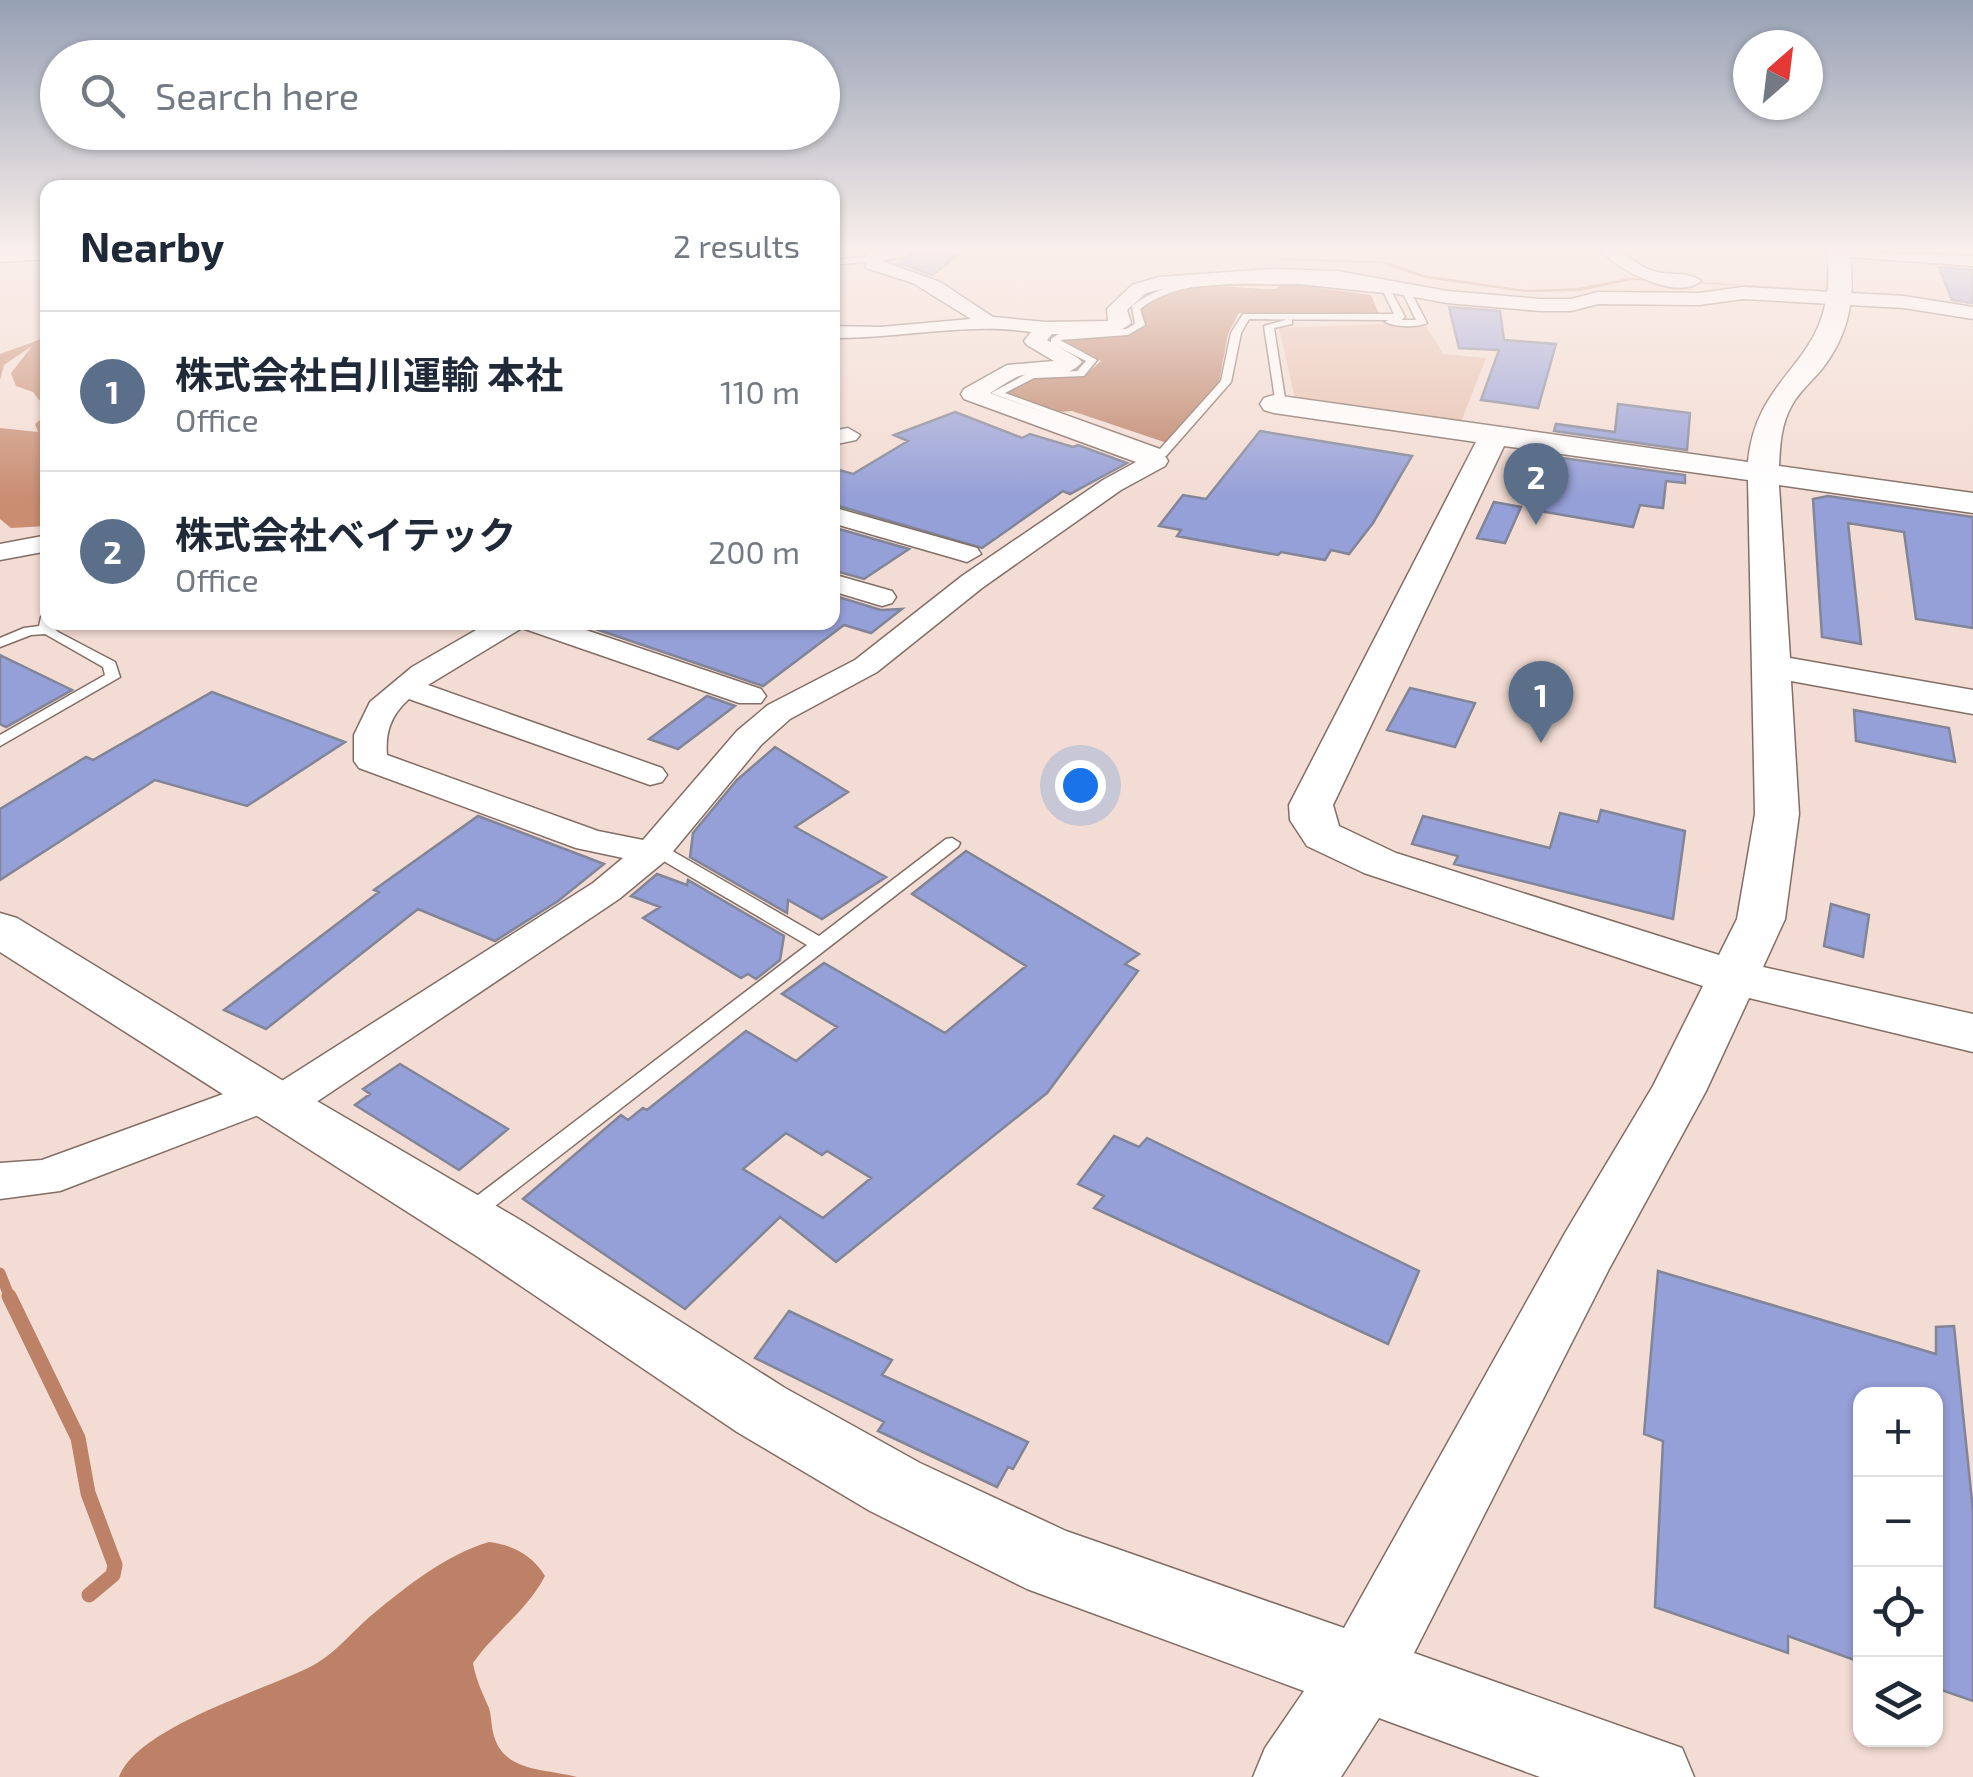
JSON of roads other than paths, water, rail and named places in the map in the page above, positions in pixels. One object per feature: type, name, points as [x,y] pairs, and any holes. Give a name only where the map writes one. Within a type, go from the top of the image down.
[{"type":"street","points":[[0,1181],[44,1178],[271,1100],[606,892],[654,851],[749,738],[779,712],[866,666],[972,582],[1112,484],[1156,462],[972,394],[1015,370],[1065,366],[1071,362],[1034,341],[1041,334]]},
{"type":"street","points":[[1294,1777],[1362,1674],[1587,1252],[1678,1091],[1761,919],[1778,814],[1763,474],[1765,438],[1787,390],[1825,348],[1832,334]]},
{"type":"street","points":[[1278,404],[1973,503]]},
{"type":"street","points":[[1494,436],[1311,805],[1312,820],[1323,836],[1351,853],[1734,978],[1973,1033]]},
{"type":"street","points":[[840,517],[967,554]]},
{"type":"street","points":[[0,552],[40,544]]},
{"type":"street","points":[[840,584],[882,596]]},
{"type":"street","points":[[499,630],[407,688],[382,709],[368,742],[371,762],[589,840],[654,851]]},
{"type":"street","points":[[556,630],[750,696]]},
{"type":"street","points":[[1772,666],[1973,702]]},
{"type":"street","points":[[407,688],[650,776]]},
{"type":"street","points":[[0,929],[465,1218],[761,1410],[895,1488],[1053,1563],[1653,1777]]},
{"type":"lane","points":[[1095,334],[1060,336],[1054,341],[1092,360],[1080,374],[1032,375],[996,393],[1162,454],[1226,382],[1236,334]]},
{"type":"lane","points":[[1269,334],[1278,404]]},
{"type":"lane","points":[[1067,413],[1170,447]]},
{"type":"lane","points":[[0,643],[40,629]]},
{"type":"lane","points":[[0,741],[113,677],[110,665],[55,630]]},
{"type":"lane","points":[[465,1218],[952,844]]},
{"type":"lane","points":[[654,851],[819,944]]},
{"type":"waterway","points":[[0,1273],[10,1298]]},
{"type":"waterway","points":[[9,1296],[78,1438],[88,1493],[115,1565],[113,1575],[89,1595]]},
{"type":"place","name":"株式会社ベイテック","points":[[1536,525]]},
{"type":"place","name":"株式会社白川運輸 本社","points":[[1541,743]]}]
